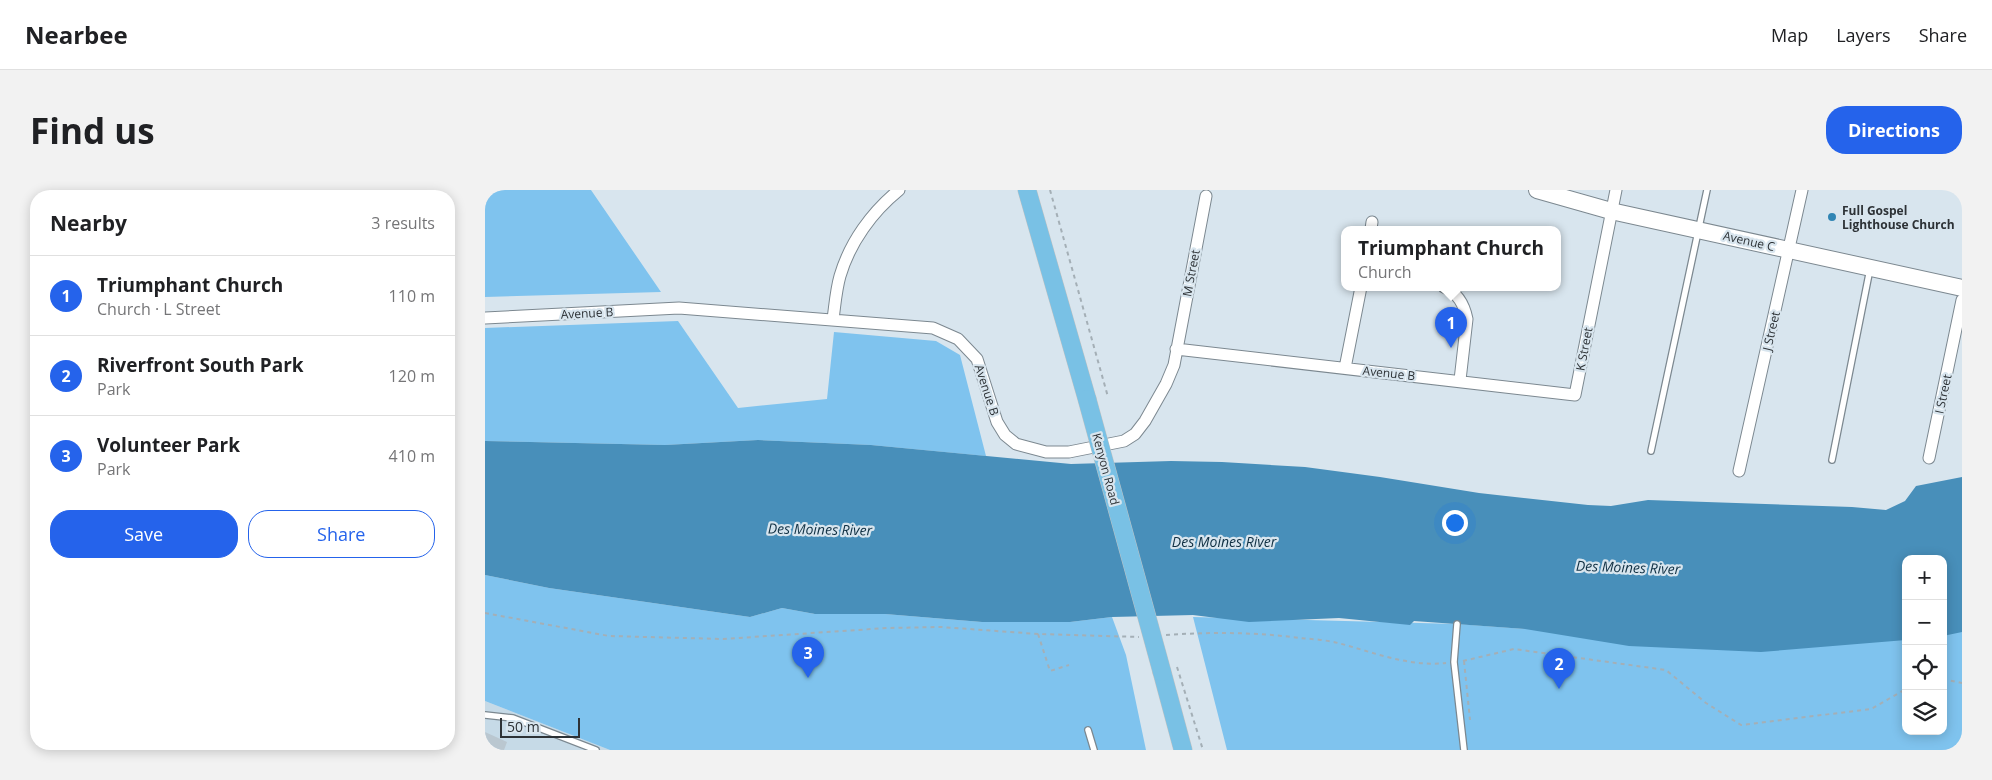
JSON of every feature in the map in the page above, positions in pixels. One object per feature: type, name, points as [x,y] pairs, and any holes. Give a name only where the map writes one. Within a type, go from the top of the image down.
[{"type":"main road","name":"Kenyon Road","points":[[1027,190],[1087,399],[1169,669],[1183,750]]},
{"type":"street","points":[[833,319],[840,277],[855,240],[885,201],[899,190]]},
{"type":"street","name":"Avenue C","points":[[1537,190],[1611,211],[1962,288]]},
{"type":"street","name":"K Street","points":[[1460,380],[1575,395],[1616,190]]},
{"type":"street","name":"J Street","points":[[1739,471],[1802,190]]},
{"type":"street","name":"M Street","points":[[1176,349],[1206,196]]},
{"type":"street","points":[[1345,368],[1360,291]]},
{"type":"street","points":[[1453,291],[1465,309],[1467,319],[1460,380]]},
{"type":"street","name":"I Street","points":[[1929,458],[1962,300]]},
{"type":"street","name":"Avenue B","points":[[485,318],[679,308],[933,328],[958,339],[977,359],[997,422],[1005,435],[1016,444],[1046,452],[1069,452],[1123,441],[1135,434],[1145,421],[1166,384],[1174,365],[1176,349],[1460,380]]},
{"type":"lane","points":[[1651,451],[1707,190]]},
{"type":"lane","points":[[1832,460],[1870,269]]},
{"type":"lane","points":[[1457,624],[1454,662],[1464,750]]},
{"type":"lane","points":[[485,715],[513,718],[596,750]]},
{"type":"lane","points":[[1088,730],[1094,750]]},
{"type":"path","points":[[1050,190],[1108,397]]},
{"type":"path","points":[[485,613],[609,636],[723,639],[887,628],[941,627],[1038,634],[1146,636]]},
{"type":"path","points":[[1166,635],[1262,633],[1337,642],[1372,654],[1400,660],[1438,664],[1514,649],[1666,670],[1706,703],[1741,725],[1871,709],[1904,690]]},
{"type":"path","points":[[1038,634],[1050,671],[1069,664]]},
{"type":"path","points":[[1464,660],[1470,720]]},
{"type":"path","points":[[1169,669],[1203,750]]},
{"type":"path","points":[[1947,680],[1962,683]]},
{"type":"shaded area","points":[[485,190],[591,190],[661,292],[485,297]]},
{"type":"shaded area","points":[[678,321],[738,408],[827,399],[834,332],[936,341],[960,355],[986,456],[871,445],[758,440],[665,445],[485,441],[485,328]]},
{"type":"shaded area","points":[[485,575],[549,588],[750,617],[782,608],[815,614],[885,614],[982,622],[1070,622],[1112,617],[1126,655],[1146,750],[610,750],[485,701]]},
{"type":"shaded area","points":[[1193,617],[1457,624],[1525,629],[1902,627],[1902,735],[1947,735],[1947,624],[1962,623],[1962,750],[1227,750]]},
{"type":"shaded area","points":[[485,701],[610,750],[485,750]]},
{"type":"water","name":"Des Moines River","points":[[758,440],[871,445],[1071,464],[1171,461],[1305,467],[1479,493],[1611,506],[1648,500],[1852,507],[1886,510],[1905,501],[1916,486],[1962,477],[1962,632],[1947,635],[1947,555],[1902,555],[1902,640],[1761,652],[1629,646],[1525,629],[1414,621],[1410,625],[1339,618],[1249,622],[1193,615],[1112,617],[1070,622],[982,622],[885,614],[815,614],[782,608],[750,617],[549,588],[485,575],[485,441],[665,445]]},
{"type":"building","points":[[485,732],[507,742],[504,750],[485,750]]},
{"type":"place","name":"Full Gospel Lighthouse Church","points":[[1832,217]]},
{"type":"place","name":"Triumphant Church","points":[[1451,348]]},
{"type":"place","name":"Volunteer Park","points":[[808,678]]},
{"type":"place","name":"Riverfront South Park","points":[[1559,689]]}]
